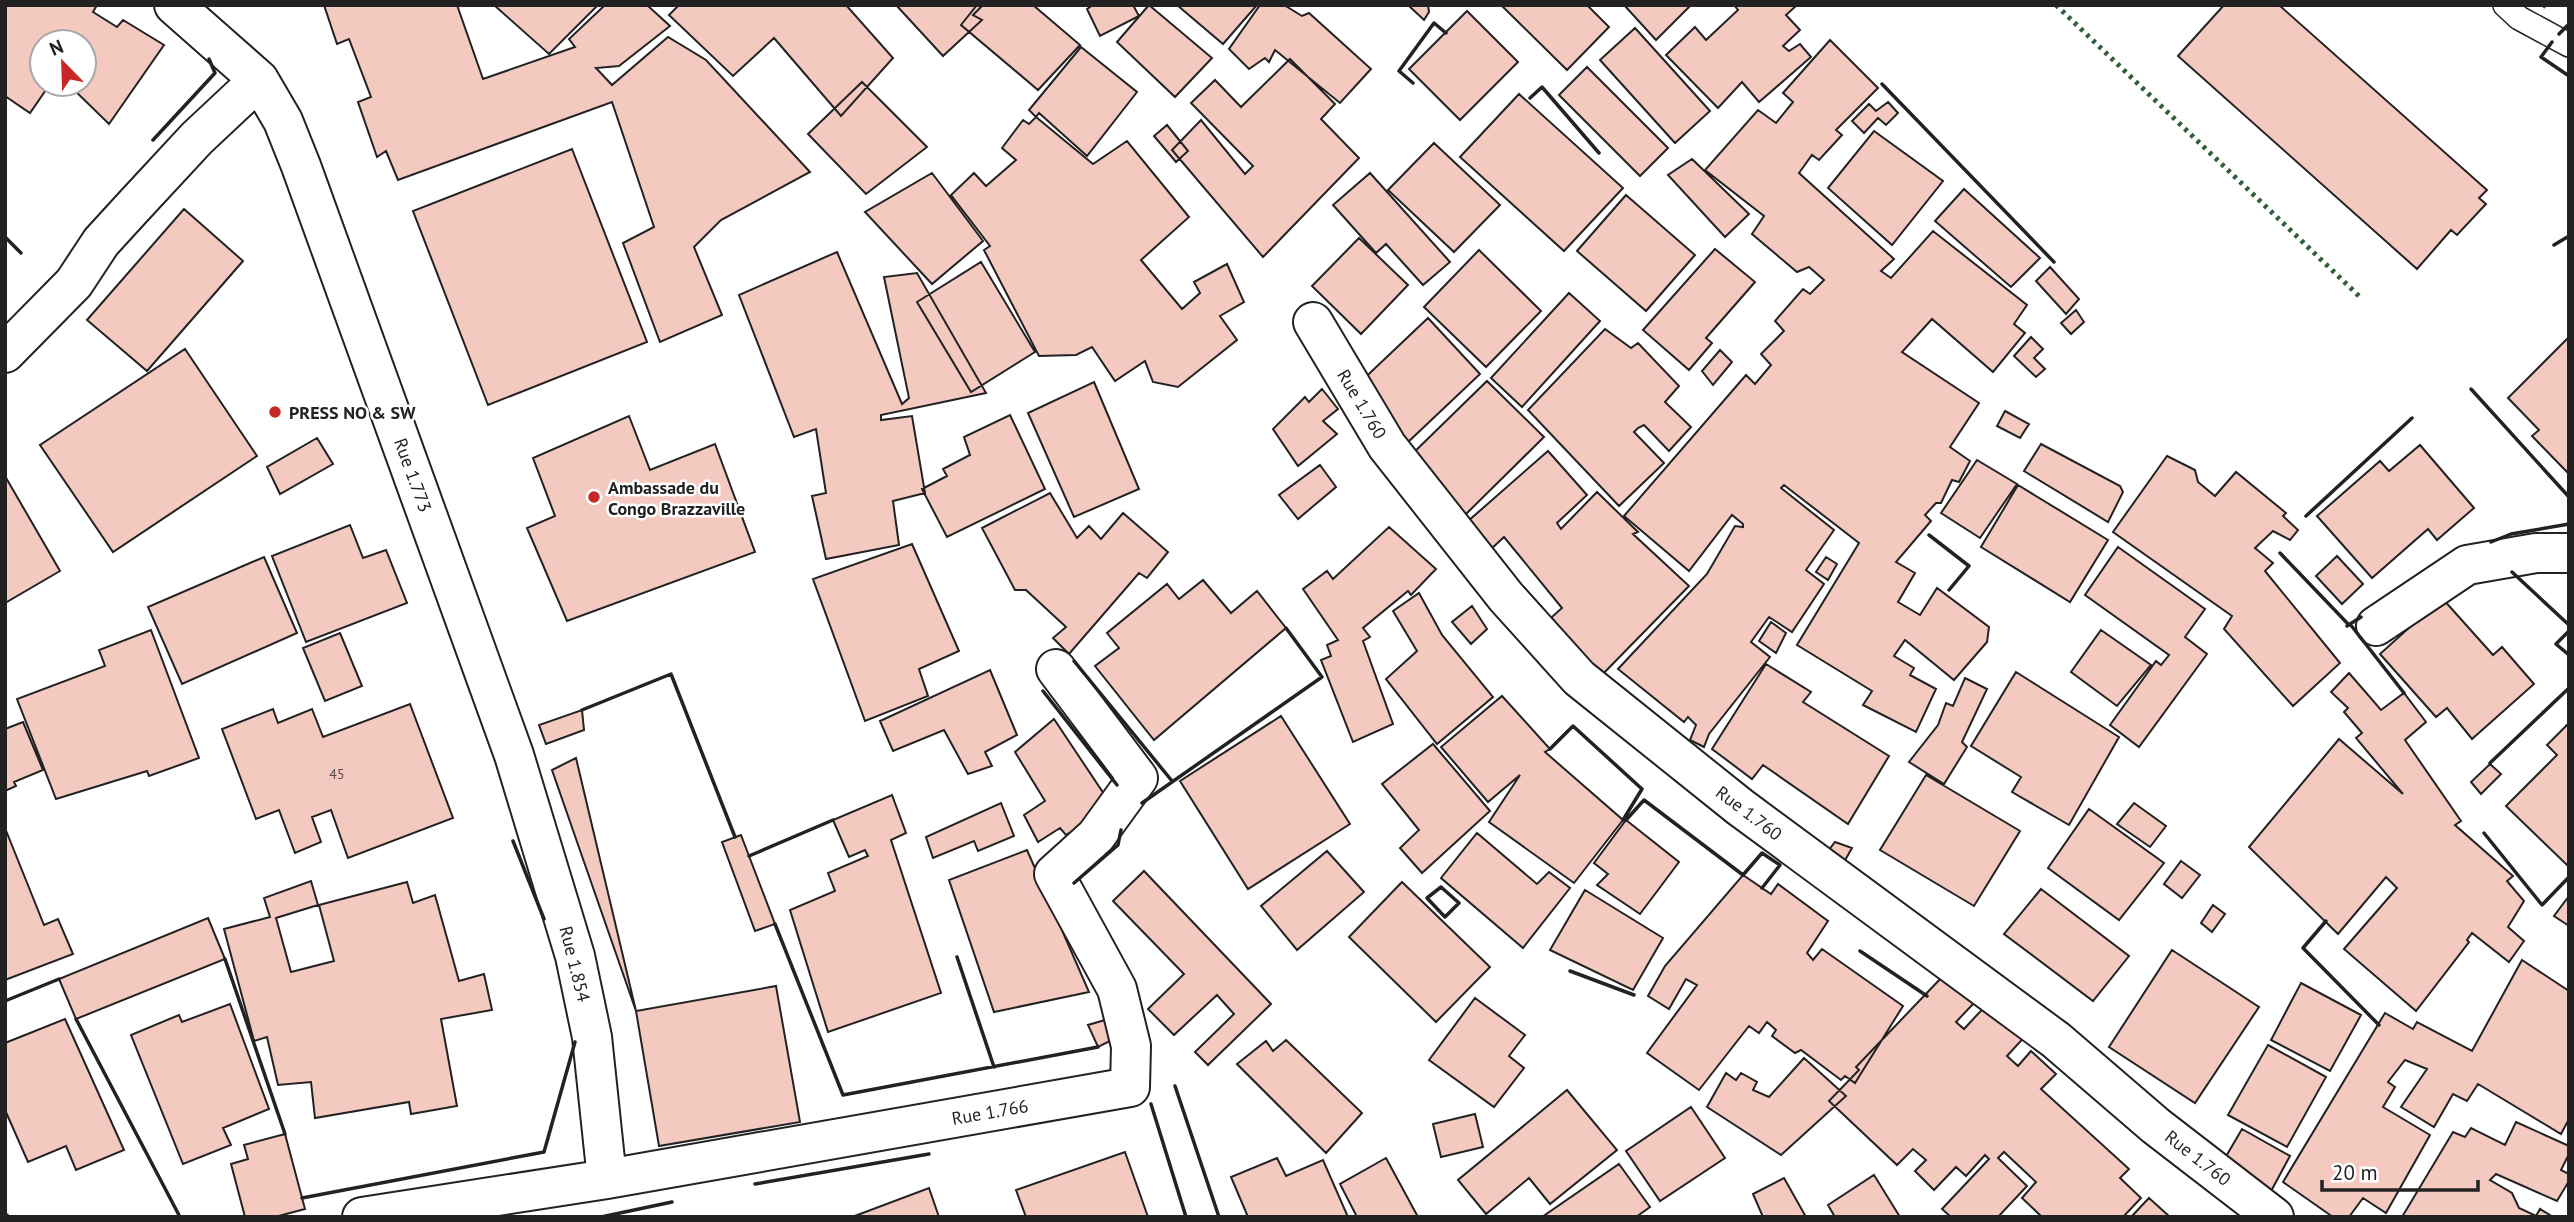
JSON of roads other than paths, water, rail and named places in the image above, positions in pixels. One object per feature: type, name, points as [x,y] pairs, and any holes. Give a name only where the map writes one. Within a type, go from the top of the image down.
[{"type":"street","name":"Rue 1.773","points":[[173,5],[259,80],[283,121],[514,755]]},
{"type":"street","points":[[5,352],[74,283],[101,242],[133,206],[197,138],[259,80]]},
{"type":"street","name":"Rue 1.760","points":[[1313,321],[1387,446],[1506,597],[1579,678],[1740,807],[2056,1040],[2156,1126],[2274,1217]]},
{"type":"street","points":[[2376,626],[2468,565],[2536,553],[2569,553]]},
{"type":"street","name":"Rue 1.766","points":[[362,1217],[607,1179],[1130,1087],[1131,1046],[1117,989],[1054,874],[1096,836],[1138,778],[1056,669]]},
{"type":"street","name":"Rue 1.854","points":[[514,755],[575,956],[592,1037],[607,1179]]},
{"type":"lane","points":[[2505,5],[2519,18],[2569,45]]},
{"type":"place","name":"PRESS NO & SW","points":[[275,412]]},
{"type":"place","name":"Ambassade du Congo Brazzaville","points":[[594,497]]}]
